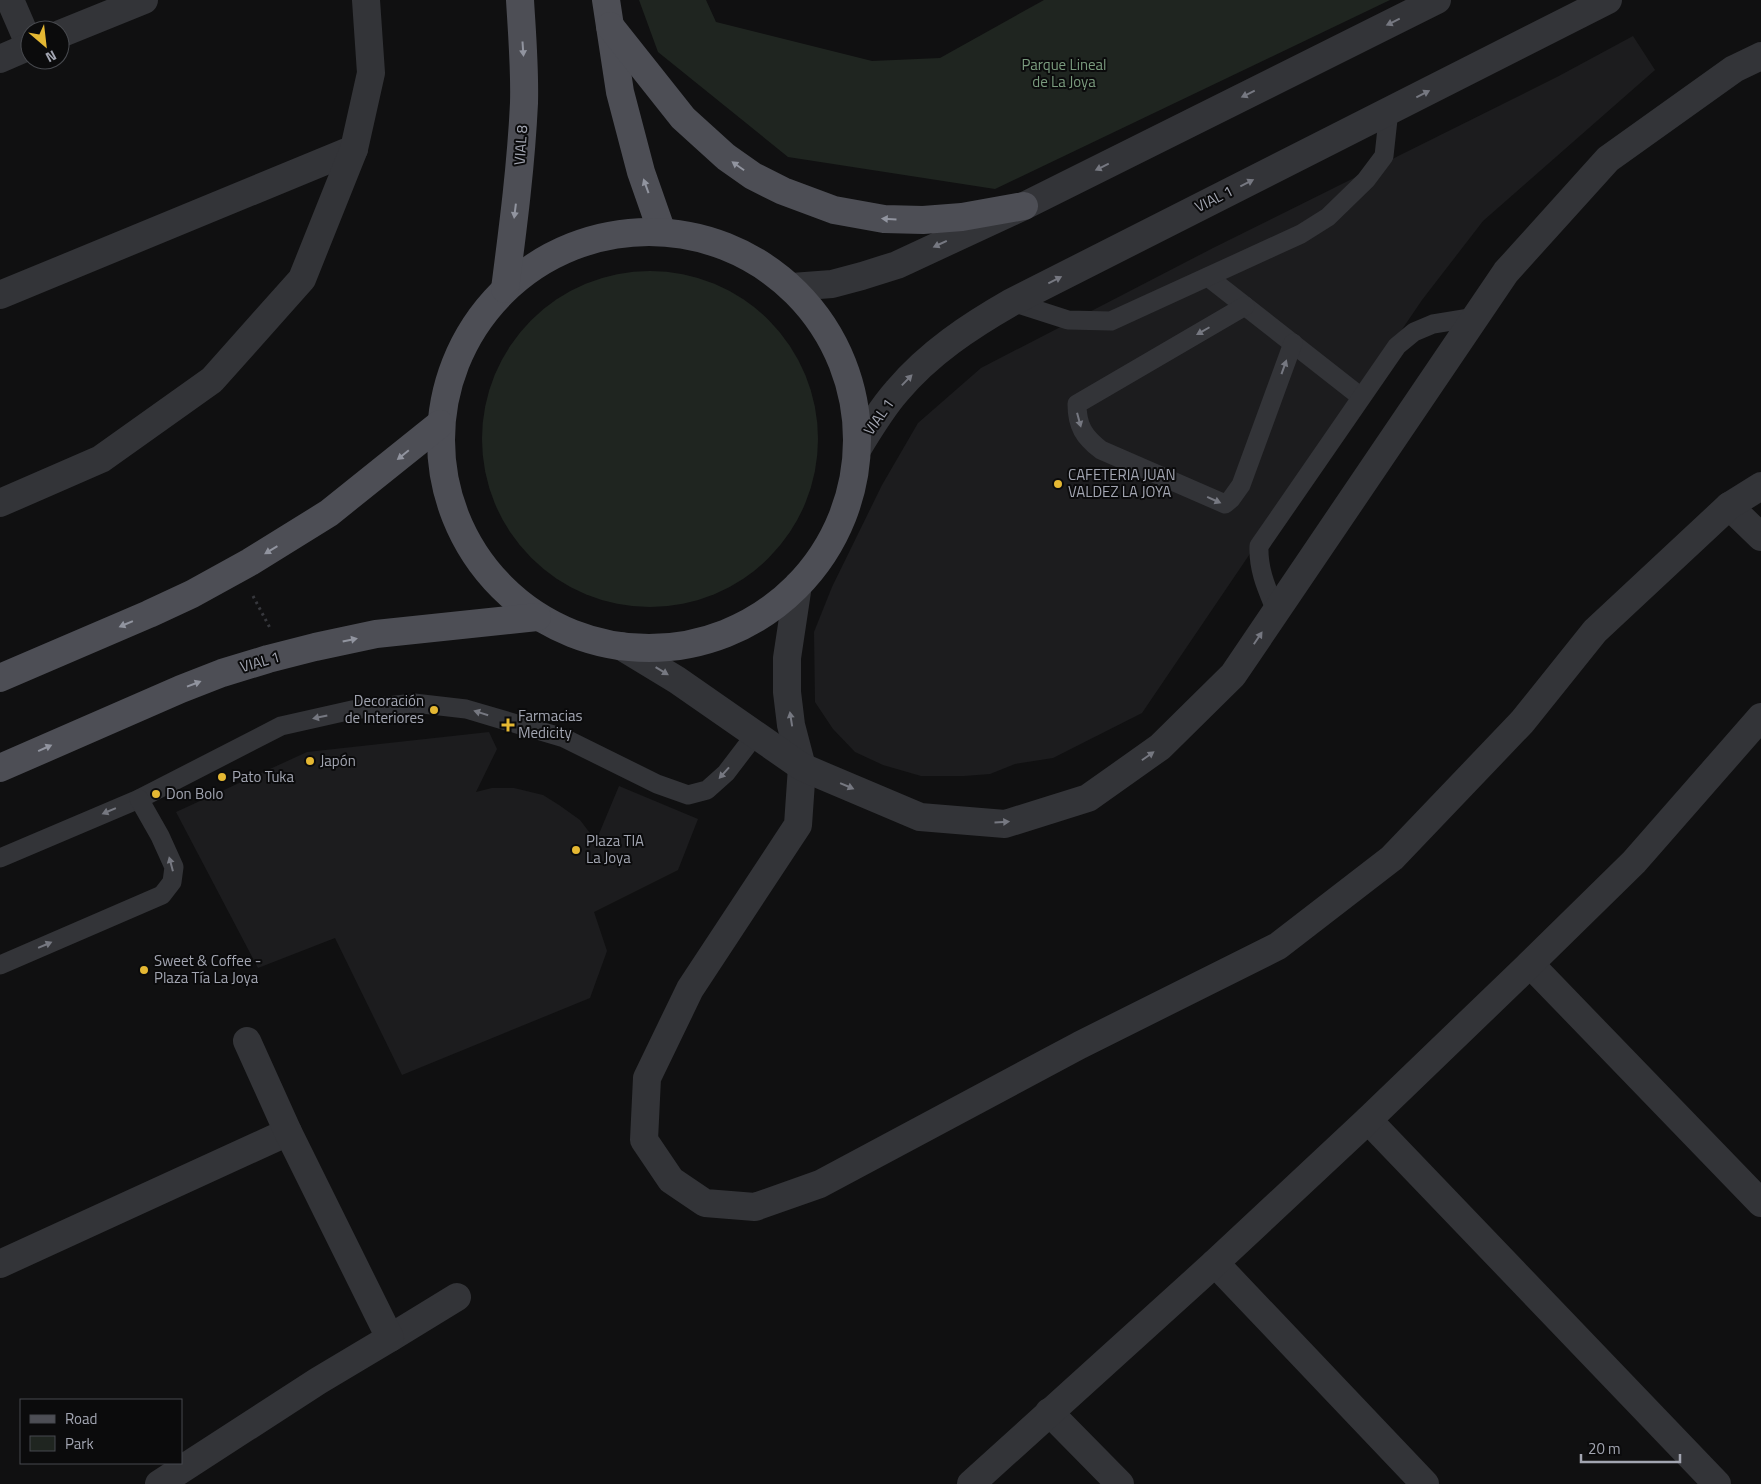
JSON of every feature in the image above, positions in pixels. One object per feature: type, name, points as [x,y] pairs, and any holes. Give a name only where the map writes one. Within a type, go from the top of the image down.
[{"type":"main road","name":"VIAL 8","points":[[505,290],[518,182],[524,102],[524,59],[520,0]]},
{"type":"main road","points":[[608,13],[620,92],[629,129],[641,172],[662,232]]},
{"type":"main road","points":[[608,13],[683,118],[726,157],[753,176],[783,192],[834,210],[884,219],[923,220],[962,217],[1024,206]]},
{"type":"main road","points":[[634,232],[662,232],[709,240],[732,248],[753,259],[792,287],[810,306],[838,349],[847,372],[854,397],[858,448],[849,498],[840,522],[824,552],[798,585],[773,606],[746,624],[716,637],[685,645],[653,648],[621,646],[577,636],[537,617],[514,600],[494,580],[476,558],[462,534],[451,508],[440,452],[440,424],[447,391],[460,351],[478,322],[505,290],[527,271],[552,256],[578,245],[605,236],[634,232]]},
{"type":"main road","points":[[0,678],[149,614],[192,594],[238,569],[329,513],[440,424]]},
{"type":"main road","name":"VIAL 1","points":[[0,768],[181,689],[222,673],[284,655],[376,634],[537,617]]},
{"type":"street","points":[[10,0],[20,23]]},
{"type":"street","points":[[70,30],[144,0]]},
{"type":"street","points":[[0,502],[101,459],[212,380],[302,279],[354,149],[371,73],[366,0]]},
{"type":"street","points":[[792,287],[832,284],[897,264],[1024,206],[1437,0]]},
{"type":"street","name":"VIAL 1","points":[[858,448],[898,390],[944,346],[976,323],[1012,302],[1608,0]]},
{"type":"street","points":[[0,60],[20,51]]},
{"type":"street","points":[[621,646],[677,680],[802,767],[920,817],[1005,824],[1088,798],[1160,747],[1234,675],[1506,272],[1608,160],[1734,69],[1761,56]]},
{"type":"street","points":[[0,295],[354,149]]},
{"type":"street","points":[[798,585],[786,658],[787,692],[792,725],[802,767],[798,825],[690,989],[647,1078],[644,1140],[671,1180],[705,1203],[755,1207],[820,1184],[1080,1045],[1278,946],[1392,858],[1522,722],[1595,631],[1729,506],[1761,486]]},
{"type":"street","points":[[1729,506],[1761,537]]},
{"type":"street","points":[[971,1484],[1215,1264],[1530,964],[1634,862],[1761,717]]},
{"type":"street","points":[[1530,964],[1761,1204]]},
{"type":"street","points":[[247,1041],[288,1132],[390,1338]]},
{"type":"street","points":[[1368,1120],[1717,1484]]},
{"type":"street","points":[[0,1264],[288,1132]]},
{"type":"street","points":[[1215,1264],[1425,1484]]},
{"type":"street","points":[[159,1484],[318,1381],[457,1296]]},
{"type":"street","points":[[1049,1412],[1120,1484]]},
{"type":"lane","points":[[1012,302],[1068,320],[1111,321],[1301,234],[1328,218],[1366,180],[1384,156],[1389,110]]},
{"type":"lane","points":[[1208,277],[1362,397]]},
{"type":"lane","points":[[1246,306],[1077,404],[1077,419],[1090,441],[1101,450],[1225,504],[1232,499],[1242,485],[1293,343]]},
{"type":"lane","points":[[1276,611],[1260,572],[1259,546],[1397,346],[1414,332],[1433,324],[1476,318]]},
{"type":"lane","points":[[0,858],[139,799],[281,726],[352,710],[414,704],[466,709],[564,738],[657,784],[688,795],[707,790],[726,773],[755,735]]},
{"type":"lane","points":[[0,965],[162,894],[172,882],[174,867],[160,836],[139,799]]},
{"type":"path","points":[[238,569],[284,655]]},
{"type":"shaded area","points":[[1633,36],[1655,70],[1483,221],[1422,300],[1142,713],[1053,758],[1015,764],[990,774],[964,776],[921,776],[883,765],[855,752],[833,729],[815,702],[814,632],[832,587],[882,485],[918,423],[981,368],[1213,248],[1557,77]]},
{"type":"shaded area","points":[[489,732],[497,749],[476,792],[492,788],[514,788],[543,795],[580,820],[596,841],[619,786],[698,819],[678,870],[594,912],[607,951],[590,998],[402,1075],[335,938],[258,968],[176,812],[307,752]]},
{"type":"green space","name":"Parque Lineal de La Joya","points":[[639,0],[706,0],[716,22],[872,61],[940,58],[1044,0],[1390,0],[995,189],[788,157],[658,52]]},
{"type":"green space","points":[[650,271],[683,274],[714,284],[743,299],[769,320],[790,346],[805,375],[815,406],[818,439],[815,472],[805,503],[790,532],[769,558],[743,579],[714,594],[683,604],[650,607],[617,604],[586,594],[557,579],[531,558],[510,532],[495,503],[485,472],[482,439],[485,406],[495,375],[510,346],[531,320],[557,299],[586,284],[617,274]]},
{"type":"place","name":"CAFETERIA JUAN VALDEZ LA JOYA","points":[[1058,484]]},
{"type":"place","name":"Decoración de Interiores","points":[[434,710]]},
{"type":"place","name":"Farmacias Medicity","points":[[508,725]]},
{"type":"place","name":"Japón","points":[[310,761]]},
{"type":"place","name":"Pato Tuka","points":[[222,777]]},
{"type":"place","name":"Don Bolo","points":[[156,794]]},
{"type":"place","name":"Plaza TIA La Joya","points":[[576,850]]},
{"type":"place","name":"Sweet & Coffee - Plaza Tía La Joya","points":[[144,970]]}]
